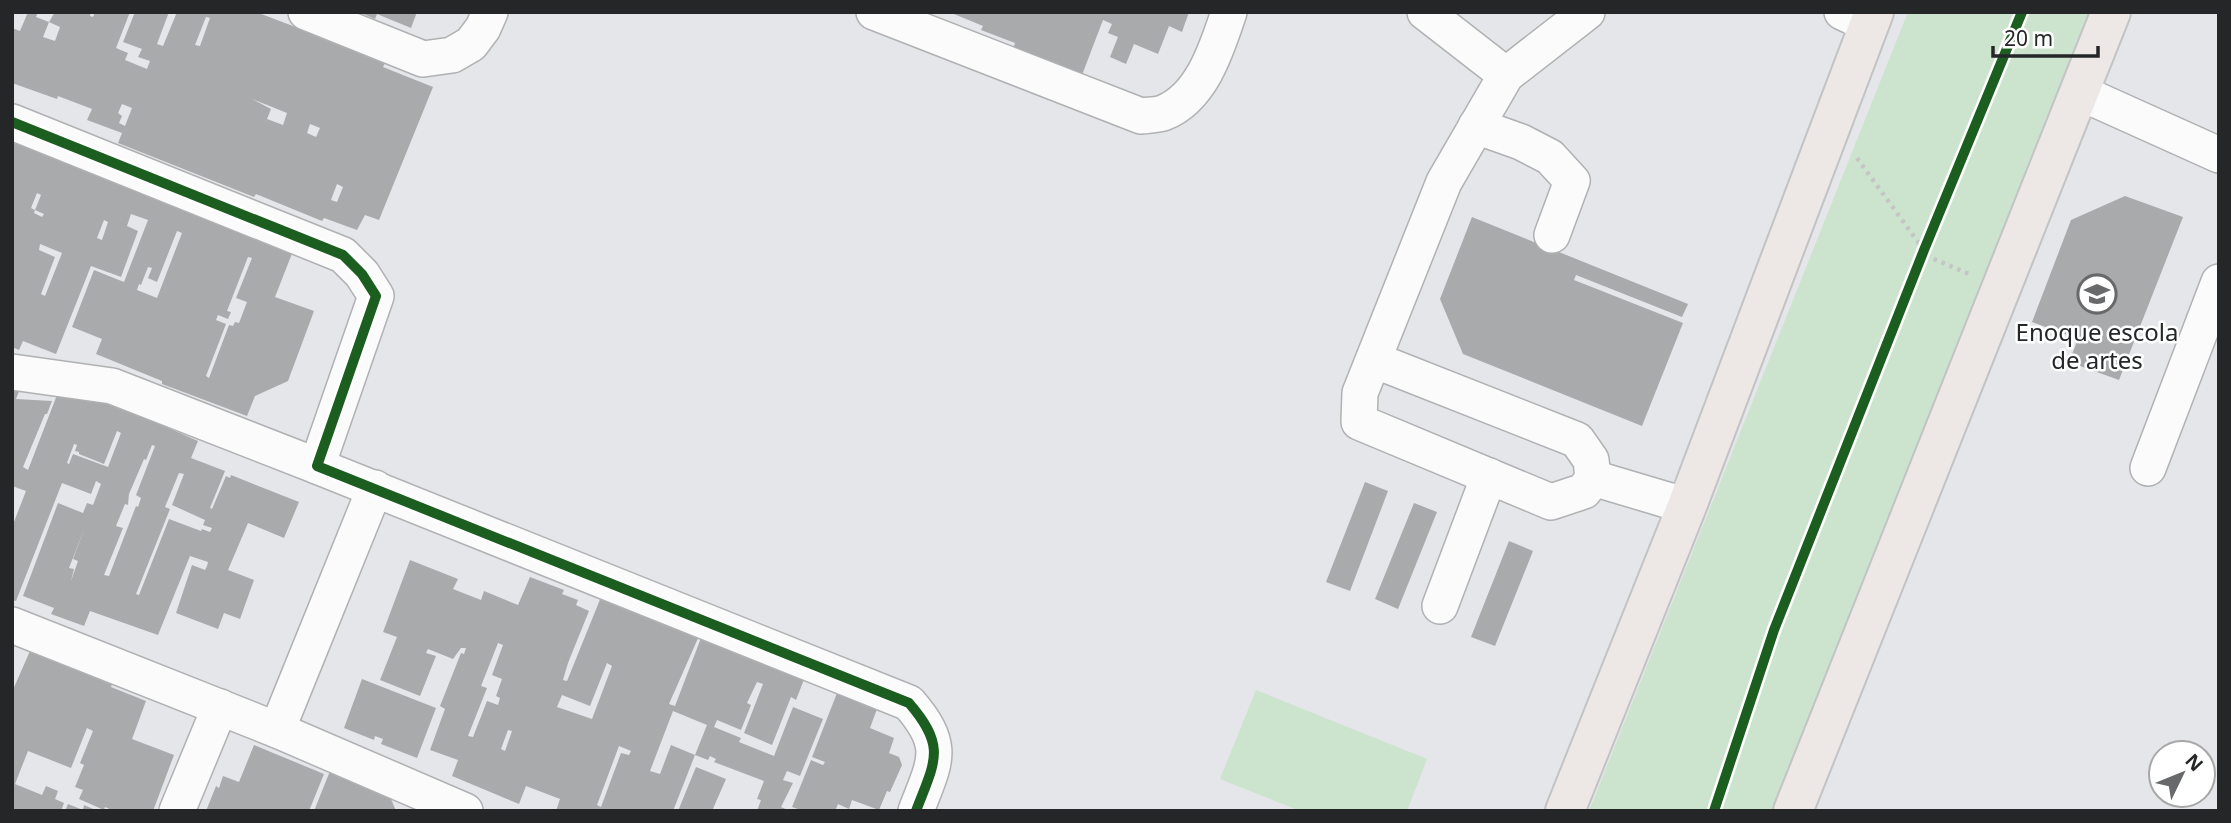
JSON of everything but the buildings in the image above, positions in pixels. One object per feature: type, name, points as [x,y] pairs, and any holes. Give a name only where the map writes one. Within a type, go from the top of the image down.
[{"type":"main road","points":[[1793,811],[2111,12]]},
{"type":"main road","points":[[1565,811],[1687,506],[1830,128],[1862,16]]},
{"type":"street","points":[[306,12],[423,59],[452,55],[471,44],[491,12]]},
{"type":"street","points":[[874,12],[1141,116],[1164,113],[1199,83],[1213,60],[1229,12]]},
{"type":"street","points":[[1425,12],[1506,75]]},
{"type":"street","points":[[1374,360],[1577,440],[1591,460],[1593,478],[1584,491],[1551,502],[1359,422],[1360,393],[1444,182],[1506,75],[1587,12]]},
{"type":"street","points":[[2079,92],[2219,155]]},
{"type":"street","points":[[12,122],[343,255],[362,274],[376,296],[317,466]]},
{"type":"street","points":[[1476,126],[1521,142],[1550,157],[1572,181],[1552,235]]},
{"type":"street","points":[[2148,468],[2219,282]]},
{"type":"street","points":[[12,372],[112,386],[375,488],[909,703],[926,723],[934,744],[934,766],[916,811]]},
{"type":"street","points":[[1440,606],[1489,476]]},
{"type":"street","points":[[1593,478],[1687,506]]},
{"type":"street","points":[[277,730],[375,488]]},
{"type":"street","points":[[12,625],[277,730],[465,811]]},
{"type":"street","points":[[177,811],[220,707]]},
{"type":"path","points":[[1830,128],[1845,141],[1934,260],[2002,287]]},
{"type":"path","points":[[1919,263],[1928,238]]},
{"type":"green space","points":[[1908,12],[2093,12],[1776,811],[1589,811]]},
{"type":"green space","points":[[1256,690],[1427,759],[1407,811],[1300,811],[1220,779]]},
{"type":"cycle path","points":[[1714,811],[1774,630],[1924,250],[2022,12]]},
{"type":"cycle path","points":[[12,122],[343,255],[362,274],[376,296],[317,466],[909,703],[929,731],[934,755],[916,811]]},
{"type":"place","name":"Enoque escola de artes","points":[[2097,294]]}]
